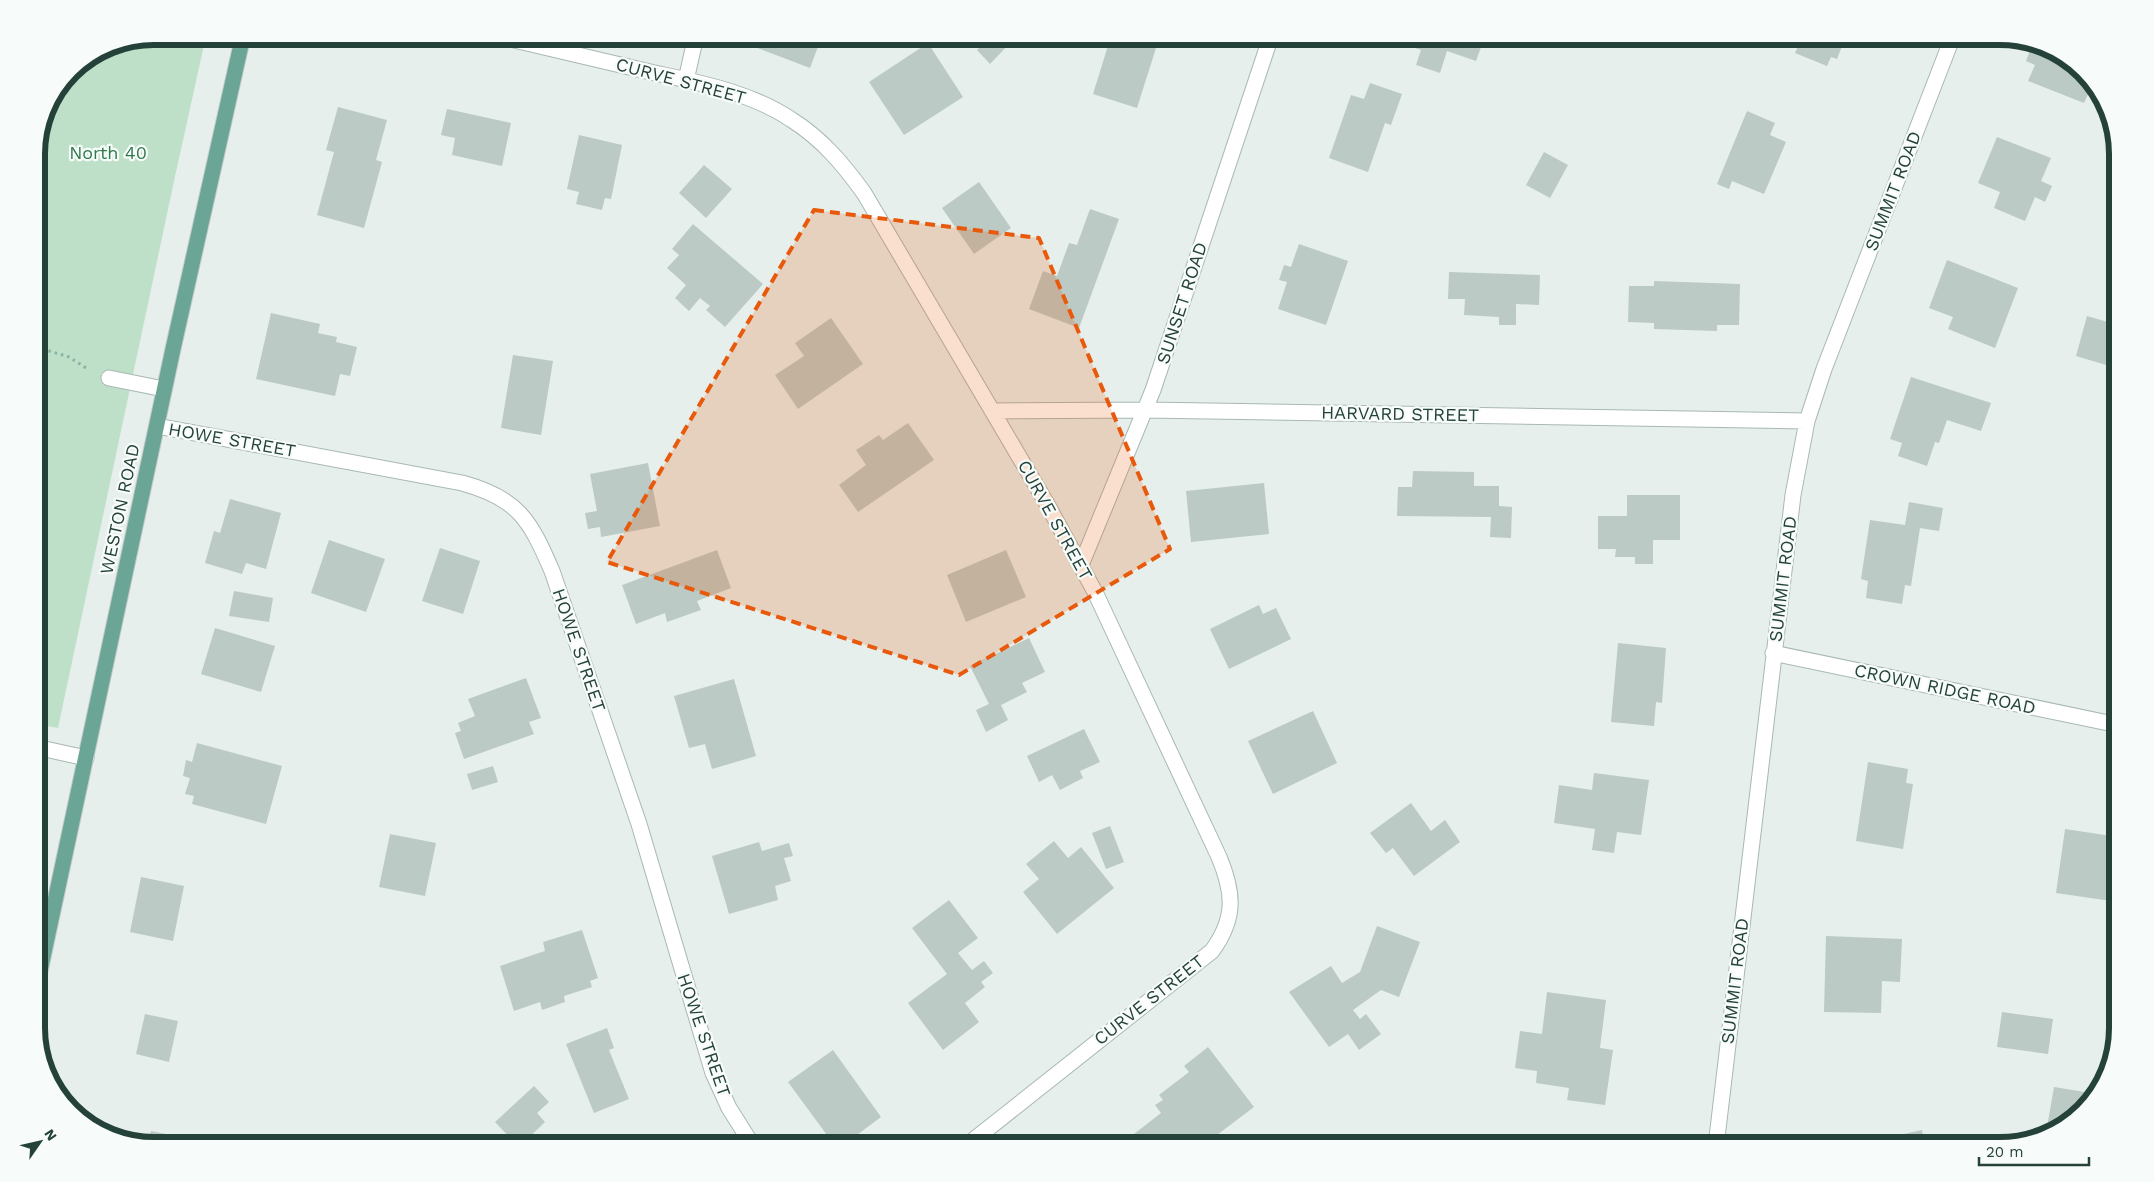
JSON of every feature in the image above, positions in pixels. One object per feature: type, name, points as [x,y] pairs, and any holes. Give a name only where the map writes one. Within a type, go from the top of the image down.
[{"type":"main road","name":"WESTON ROAD","points":[[45,924],[86,758],[164,389],[241,45]]},
{"type":"street","name":"CURVE STREET","points":[[536,45],[734,93],[772,108],[810,133],[840,161],[864,192],[1081,565],[1110,621],[1219,857],[1228,885],[1230,913],[1227,925],[1220,939],[1200,962],[1094,1043],[977,1137]]},
{"type":"street","points":[[686,80],[694,45]]},
{"type":"street","name":"SUNSET ROAD","points":[[1081,565],[1146,410],[1268,45]]},
{"type":"street","name":"SUMMIT ROAD","points":[[1717,1137],[1793,495],[1808,421],[1824,369],[1950,45]]},
{"type":"street","points":[[108,378],[164,389]]},
{"type":"street","name":"HARVARD STREET","points":[[992,412],[1146,410],[1808,421]]},
{"type":"street","name":"HOWE STREET","points":[[157,426],[408,472],[470,486],[505,499],[524,516],[540,543],[552,571],[639,824],[713,1073],[729,1108],[747,1137]]},
{"type":"street","name":"CROWN RIDGE ROAD","points":[[1773,653],[2109,723]]},
{"type":"street","points":[[45,749],[86,758]]},
{"type":"path","points":[[45,350],[69,357],[94,373],[108,378]]},
{"type":"highlighted area","points":[[814,210],[1039,238],[1170,549],[959,675],[607,562]]},
{"type":"green space","name":"North 40","points":[[204,45],[174,181],[58,728],[45,726],[46,140],[51,119],[63,94],[77,77],[94,63],[112,53],[133,47]]},
{"type":"building","points":[[750,45],[819,45],[810,68]]},
{"type":"building","points":[[925,45],[929,45],[963,97],[904,135],[869,82]]},
{"type":"building","points":[[982,45],[1008,45],[990,64],[977,50]]},
{"type":"building","points":[[1108,45],[1147,45],[1156,48],[1137,108],[1093,94]]},
{"type":"building","points":[[1406,45],[1482,45],[1476,61],[1447,51],[1440,73],[1416,65],[1421,50]]},
{"type":"building","points":[[1799,45],[1842,45],[1837,59],[1831,57],[1827,66],[1795,53]]},
{"type":"building","points":[[2030,50],[2060,63],[2072,72],[2089,92],[2084,103],[2028,81],[2035,65],[2026,61]]},
{"type":"building","points":[[1370,83],[1402,94],[1391,125],[1385,123],[1368,172],[1329,158],[1351,95],[1364,99]]},
{"type":"building","points":[[338,107],[387,120],[376,160],[382,162],[364,228],[317,215],[334,152],[326,150]]},
{"type":"building","points":[[447,109],[511,123],[502,166],[452,155],[455,138],[441,135]]},
{"type":"building","points":[[1747,111],[1775,123],[1770,135],[1786,142],[1764,194],[1732,181],[1729,189],[1717,184]]},
{"type":"building","points":[[579,135],[622,145],[611,199],[605,198],[602,210],[576,204],[579,192],[567,189]]},
{"type":"building","points":[[1997,137],[2051,158],[2041,181],[2052,186],[2045,202],[2035,197],[2025,221],[1994,208],[2000,192],[1978,183]]},
{"type":"building","points":[[1544,152],[1568,165],[1550,198],[1526,185]]},
{"type":"building","points":[[704,165],[732,189],[706,218],[679,193]]},
{"type":"building","points":[[979,182],[1011,228],[974,254],[942,208]]},
{"type":"building","points":[[1090,209],[1119,219],[1079,328],[1029,309],[1043,271],[1057,276],[1069,243],[1077,245]]},
{"type":"building","points":[[693,224],[763,284],[725,327],[706,310],[710,306],[700,298],[689,311],[675,298],[686,285],[667,268],[679,255],[672,249]]},
{"type":"building","points":[[1299,244],[1348,261],[1326,325],[1278,309],[1287,282],[1279,280],[1284,265],[1291,267]]},
{"type":"building","points":[[1947,260],[2018,288],[1995,348],[1948,329],[1953,317],[1929,308]]},
{"type":"building","points":[[1449,272],[1540,275],[1539,305],[1516,304],[1516,325],[1499,325],[1499,317],[1464,315],[1465,299],[1448,299]]},
{"type":"building","points":[[1654,281],[1740,284],[1739,325],[1717,325],[1717,331],[1654,329],[1654,323],[1628,322],[1629,286],[1654,286]]},
{"type":"building","points":[[271,313],[320,324],[318,333],[337,337],[336,342],[357,347],[350,376],[340,374],[335,396],[256,379]]},
{"type":"building","points":[[2087,316],[2109,322],[2109,366],[2076,356]]},
{"type":"building","points":[[831,318],[863,364],[798,409],[775,375],[804,356],[795,343]]},
{"type":"building","points":[[513,355],[553,361],[541,435],[501,428]]},
{"type":"building","points":[[1911,377],[1991,403],[1981,431],[1947,420],[1939,443],[1935,442],[1927,466],[1898,456],[1902,443],[1890,439]]},
{"type":"building","points":[[908,423],[934,460],[858,512],[839,485],[866,465],[856,450],[879,435],[883,440]]},
{"type":"building","points":[[648,463],[660,526],[601,537],[600,527],[588,529],[585,513],[597,511],[590,474]]},
{"type":"building","points":[[1413,471],[1474,472],[1474,486],[1499,486],[1499,506],[1512,507],[1511,538],[1490,537],[1491,517],[1397,516],[1398,487],[1412,487]]},
{"type":"building","points":[[1264,483],[1269,534],[1191,542],[1186,491]]},
{"type":"building","points":[[1627,495],[1680,495],[1680,540],[1653,540],[1653,564],[1635,564],[1635,557],[1615,557],[1616,549],[1598,549],[1598,516],[1627,516]]},
{"type":"building","points":[[230,499],[281,513],[266,569],[246,563],[242,574],[205,563],[214,531],[220,533]]},
{"type":"building","points":[[1909,502],[1943,508],[1939,531],[1920,528],[1911,586],[1905,585],[1902,604],[1866,598],[1868,581],[1861,579],[1870,520],[1905,525]]},
{"type":"building","points":[[329,540],[385,559],[366,612],[311,593]]},
{"type":"building","points":[[440,548],[480,561],[463,614],[422,601]]},
{"type":"building","points":[[717,550],[731,588],[697,601],[701,610],[667,622],[665,613],[636,624],[622,585]]},
{"type":"building","points":[[1006,550],[1026,597],[966,622],[947,575]]},
{"type":"building","points":[[234,591],[273,598],[269,622],[229,616]]},
{"type":"building","points":[[1259,605],[1263,614],[1276,608],[1291,639],[1229,669],[1210,629]]},
{"type":"building","points":[[215,628],[275,646],[261,692],[201,674]]},
{"type":"building","points":[[1029,638],[1045,672],[1022,683],[1027,692],[1001,705],[1008,720],[986,732],[976,710],[989,704],[970,666]]},
{"type":"building","points":[[1618,643],[1666,648],[1662,703],[1656,702],[1654,726],[1611,722]]},
{"type":"building","points":[[526,678],[541,718],[529,722],[534,734],[464,759],[455,733],[461,731],[458,723],[475,716],[468,699]]},
{"type":"building","points":[[734,679],[756,756],[712,769],[705,744],[689,748],[674,696]]},
{"type":"building","points":[[1313,711],[1337,763],[1273,794],[1248,741]]},
{"type":"building","points":[[1084,729],[1100,762],[1080,771],[1083,778],[1060,790],[1052,775],[1039,782],[1027,756]]},
{"type":"building","points":[[197,743],[282,766],[266,824],[192,804],[194,796],[185,794],[190,778],[183,776],[186,760],[192,762]]},
{"type":"building","points":[[1868,762],[1908,769],[1906,783],[1913,784],[1903,849],[1856,841]]},
{"type":"building","points":[[493,766],[498,782],[472,790],[467,774]]},
{"type":"building","points":[[1594,773],[1649,780],[1641,835],[1617,832],[1614,853],[1592,850],[1595,829],[1554,823],[1559,785],[1592,790]]},
{"type":"building","points":[[1411,803],[1431,831],[1445,820],[1460,842],[1414,876],[1393,848],[1386,853],[1370,833]]},
{"type":"building","points":[[1110,826],[1124,862],[1106,869],[1092,833]]},
{"type":"building","points":[[2065,829],[2109,836],[2109,901],[2056,893]]},
{"type":"building","points":[[390,834],[436,843],[425,896],[379,887]]},
{"type":"building","points":[[1054,841],[1068,858],[1081,847],[1114,888],[1057,934],[1023,892],[1039,879],[1026,864]]},
{"type":"building","points":[[759,842],[762,851],[789,843],[793,856],[784,858],[791,881],[775,886],[778,900],[729,914],[712,856]]},
{"type":"building","points":[[141,877],[184,886],[173,941],[130,932]]},
{"type":"building","points":[[949,900],[978,938],[958,953],[972,970],[984,961],[993,973],[981,982],[985,987],[965,1003],[979,1022],[943,1050],[908,1003],[947,974],[912,928]]},
{"type":"building","points":[[1377,926],[1420,942],[1399,997],[1381,990],[1353,1010],[1360,1019],[1366,1014],[1381,1034],[1359,1050],[1348,1034],[1329,1047],[1289,992],[1331,966],[1342,983],[1360,972]]},
{"type":"building","points":[[582,930],[598,978],[590,981],[592,987],[564,996],[565,1002],[542,1010],[540,1002],[514,1011],[500,966],[545,951],[543,942]]},
{"type":"building","points":[[1826,936],[1902,939],[1900,982],[1882,981],[1881,1013],[1824,1012]]},
{"type":"building","points":[[1547,992],[1606,1000],[1600,1048],[1613,1050],[1605,1105],[1567,1100],[1569,1088],[1536,1083],[1537,1071],[1515,1068],[1520,1031],[1542,1034]]},
{"type":"building","points":[[2002,1012],[2053,1019],[2048,1054],[1997,1047]]},
{"type":"building","points":[[145,1014],[178,1021],[169,1062],[136,1054]]},
{"type":"building","points":[[607,1028],[614,1048],[609,1050],[629,1099],[594,1113],[566,1044]]},
{"type":"building","points":[[1208,1047],[1254,1107],[1214,1137],[1206,1137],[1204,1134],[1200,1137],[1136,1137],[1134,1134],[1161,1113],[1155,1105],[1163,1100],[1159,1095],[1189,1072],[1184,1066]]},
{"type":"building","points":[[833,1050],[881,1117],[854,1137],[828,1137],[788,1082]]},
{"type":"building","points":[[534,1086],[549,1102],[537,1113],[545,1122],[529,1137],[509,1137],[495,1122]]},
{"type":"building","points":[[2054,1087],[2088,1092],[2077,1105],[2047,1126]]},
{"type":"building","points":[[1922,1130],[1923,1137],[1895,1137]]},
{"type":"building","points":[[151,1131],[181,1137],[154,1137],[150,1137]]}]
